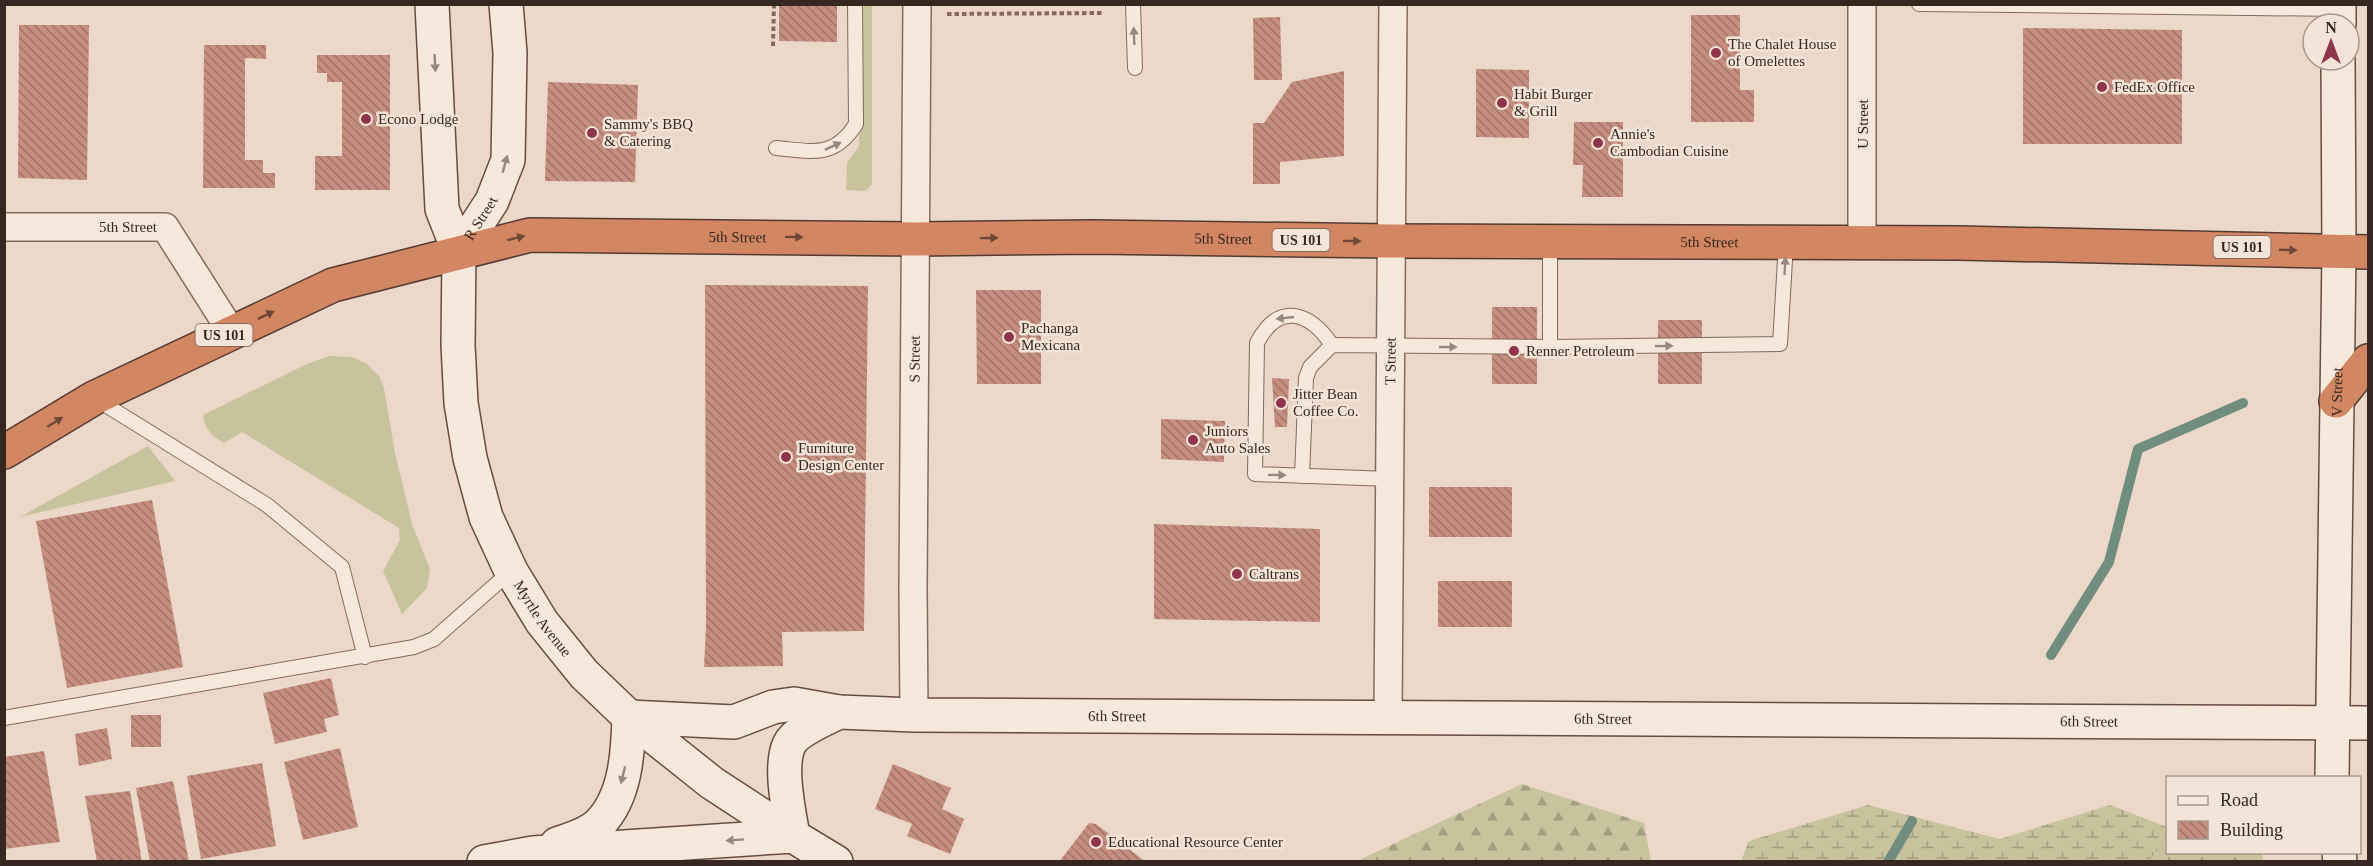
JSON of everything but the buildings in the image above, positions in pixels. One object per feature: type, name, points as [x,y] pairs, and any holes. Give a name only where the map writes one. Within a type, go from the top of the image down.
[{"type":"highway","name":"5th Street","points":[[4,452],[94,398],[231,331],[333,285],[530,235],[916,239],[1093,237],[1391,241],[1959,243],[2134,245],[2354,252]]},
{"type":"highway","points":[[2336,401],[2368,361]]},
{"type":"street","name":"R Street","points":[[432,4],[442,209],[459,252]]},
{"type":"street","name":"R Street","points":[[459,252],[492,201],[508,160],[510,52],[506,4]]},
{"type":"street","name":"S Street","points":[[914,715],[917,4]]},
{"type":"street","name":"T Street","points":[[1388,717],[1392,4]]},
{"type":"street","name":"U Street","points":[[1862,4],[1862,244]]},
{"type":"street","name":"V Street","points":[[2332,776],[2336,401],[2354,252],[2339,72]]},
{"type":"street","name":"5th Street","points":[[4,227],[165,227],[231,331]]},
{"type":"street","name":"Myrtle Avenue","points":[[459,252],[460,380],[470,458],[486,517],[511,571],[542,622],[584,674],[629,717],[712,783],[836,861]]},
{"type":"street","name":"6th Street","points":[[629,717],[734,722],[773,707],[794,704],[839,712],[914,715],[2368,723]]},
{"type":"street","name":"6th Street","points":[[793,836],[784,777],[789,744],[806,729],[839,712]]},
{"type":"street","points":[[533,853],[582,836],[600,824],[624,777],[629,717]]},
{"type":"street","points":[[484,861],[533,853],[793,836]]},
{"type":"lane","points":[[776,148],[820,152],[837,146],[848,138],[856,124],[855,4]]},
{"type":"lane","points":[[1134,4],[1135,68]]},
{"type":"lane","points":[[1919,4],[2339,12]]},
{"type":"lane","points":[[1550,241],[1550,347]]},
{"type":"lane","points":[[1302,476],[1306,378],[1310,367],[1332,345],[1550,347],[1780,345],[1786,243]]},
{"type":"lane","points":[[1332,345],[1321,329],[1302,318],[1290,315],[1275,319],[1264,328],[1257,343],[1255,474],[1389,479]]},
{"type":"lane","points":[[94,398],[267,505],[342,567],[364,657]]},
{"type":"lane","points":[[4,718],[414,647],[434,639],[511,571]]},
{"type":"path","points":[[773,46],[774,4]]},
{"type":"path","points":[[947,14],[1104,14]]},
{"type":"green space","points":[[860,5],[872,5],[872,184],[866,191],[846,190],[847,163],[859,146]]},
{"type":"green space","points":[[329,356],[352,357],[367,364],[379,376],[384,388],[395,453],[412,524],[430,569],[427,588],[402,614],[383,571],[400,540],[399,528],[242,432],[224,443],[216,438],[205,425],[203,415],[307,364]]},
{"type":"green space","points":[[148,446],[175,481],[20,517]]},
{"type":"green space","points":[[1522,784],[1644,823],[1651,861],[1361,861],[1361,859]]},
{"type":"green space","points":[[1868,805],[2000,839],[2110,805],[2166,827],[2150,861],[1741,861],[1749,841]]},
{"type":"green space","points":[[2166,829],[2166,854],[2261,854],[2264,861],[2150,861]]},
{"type":"waterway","points":[[2051,655],[2109,562],[2138,449],[2243,403]]},
{"type":"waterway","points":[[1888,862],[1912,821]]},
{"type":"place","name":"The Chalet House of Omelettes","points":[[1716,53]]},
{"type":"place","name":"FedEx Office","points":[[2102,87]]},
{"type":"place","name":"Habit Burger & Grill","points":[[1502,103]]},
{"type":"place","name":"Econo Lodge","points":[[366,119]]},
{"type":"place","name":"Sammy's BBQ & Catering","points":[[592,133]]},
{"type":"place","name":"Annie's Cambodian Cuisine","points":[[1598,143]]},
{"type":"place","name":"Pachanga Mexicana","points":[[1009,337]]},
{"type":"place","name":"Renner Petroleum","points":[[1514,351]]},
{"type":"place","name":"Jitter Bean Coffee Co.","points":[[1281,403]]},
{"type":"place","name":"Juniors Auto Sales","points":[[1193,440]]},
{"type":"place","name":"Furniture Design Center","points":[[786,457]]},
{"type":"place","name":"Caltrans","points":[[1237,574]]},
{"type":"place","name":"Educational Resource Center","points":[[1096,842]]}]
